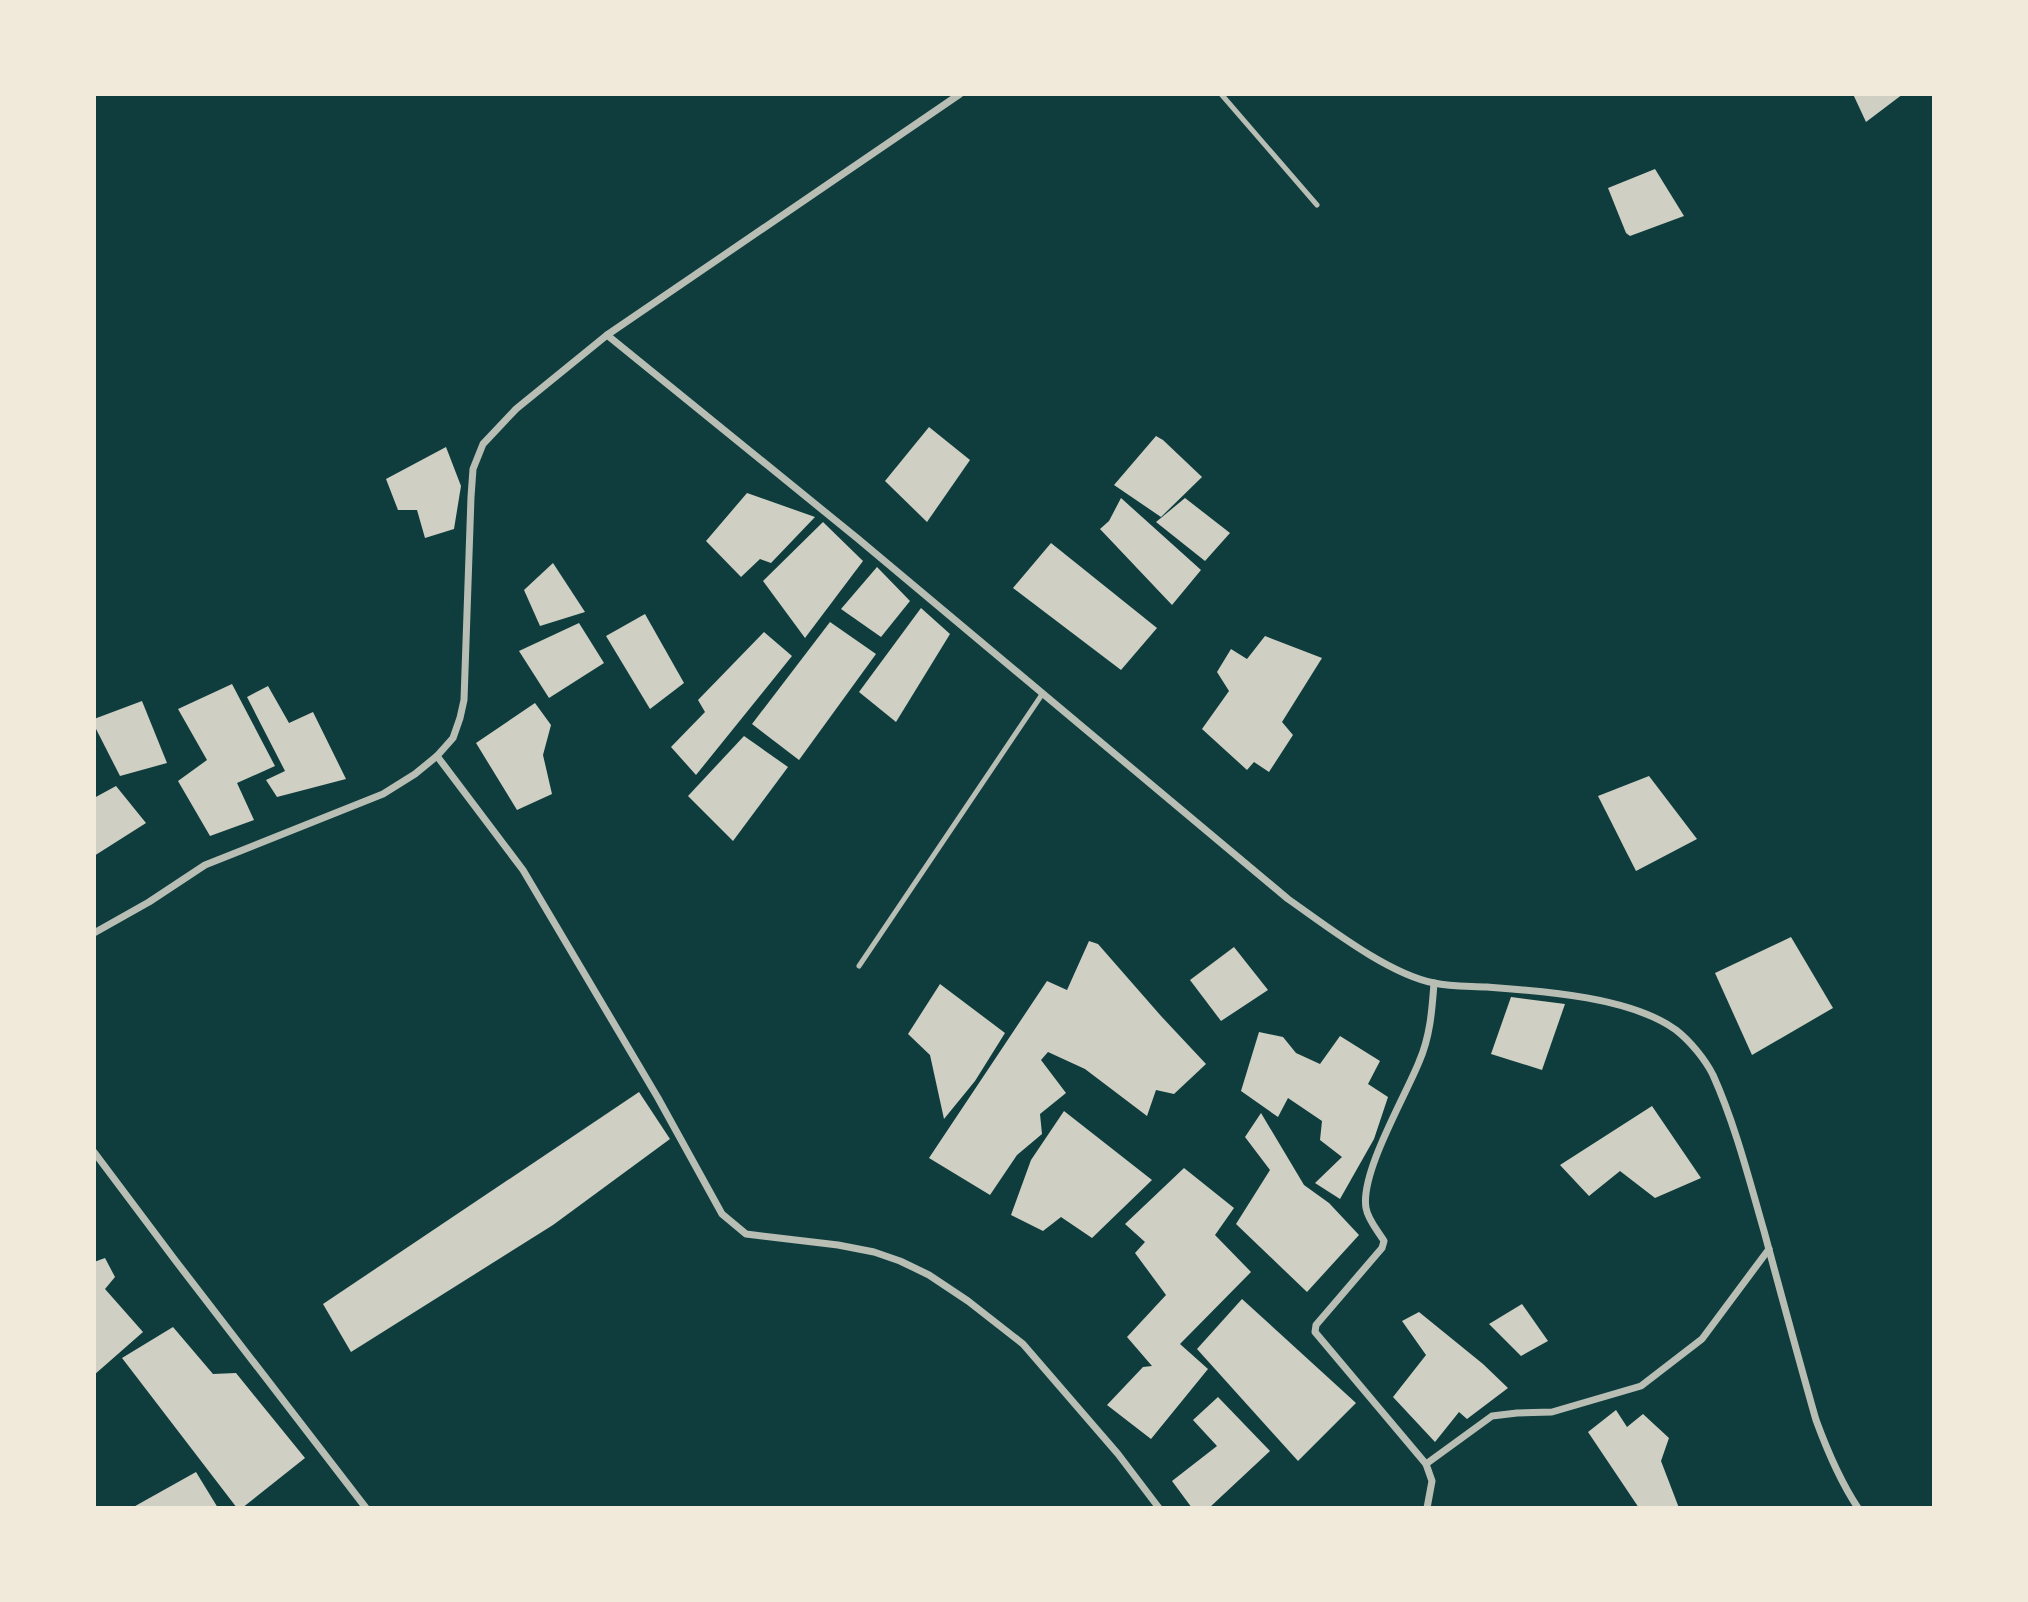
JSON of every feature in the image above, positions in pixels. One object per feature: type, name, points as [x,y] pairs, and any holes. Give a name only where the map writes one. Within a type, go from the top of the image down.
[{"type":"street","points":[[94,933],[149,902],[205,865],[383,794],[437,756],[453,738],[464,699],[472,483],[473,470],[483,444],[516,409],[607,335],[960,94]]},
{"type":"street","points":[[607,335],[857,538],[1289,899],[1361,949],[1404,973],[1434,983],[1535,990],[1626,1006],[1653,1016],[1676,1031],[1695,1049],[1712,1073],[1752,1189],[1816,1420],[1828,1451],[1858,1507]]},
{"type":"street","points":[[437,756],[523,870],[658,1098],[722,1214],[746,1234],[761,1238],[838,1245],[874,1252],[900,1261],[929,1275],[968,1301],[1023,1344],[1118,1454],[1159,1507]]},
{"type":"street","points":[[1427,1507],[1432,1481],[1426,1464],[1315,1332],[1316,1325],[1382,1248],[1384,1241],[1366,1208],[1367,1187],[1373,1164],[1420,1061],[1430,1027],[1434,983]]},
{"type":"street","points":[[94,1152],[223,1324],[366,1507]]},
{"type":"street","points":[[1426,1464],[1492,1416],[1552,1412],[1641,1386],[1703,1339],[1769,1249]]},
{"type":"lane","points":[[1222,94],[1317,205]]},
{"type":"lane","points":[[859,966],[1043,693]]},
{"type":"building","points":[[1853,94],[1903,94],[1866,122]]},
{"type":"building","points":[[1655,169],[1684,216],[1630,236],[1626,233],[1608,188]]},
{"type":"building","points":[[929,427],[970,460],[927,522],[885,481]]},
{"type":"building","points":[[1156,436],[1202,477],[1161,517],[1114,485]]},
{"type":"building","points":[[446,447],[461,486],[454,529],[425,538],[417,510],[398,510],[386,479]]},
{"type":"building","points":[[747,493],[815,517],[771,563],[760,559],[741,577],[706,541]]},
{"type":"building","points":[[1121,498],[1201,570],[1172,605],[1100,529],[1109,521]]},
{"type":"building","points":[[1185,498],[1230,533],[1205,561],[1156,522]]},
{"type":"building","points":[[823,522],[863,561],[805,638],[763,581]]},
{"type":"building","points":[[1051,543],[1157,628],[1121,670],[1013,588]]},
{"type":"building","points":[[553,563],[585,612],[540,626],[524,590]]},
{"type":"building","points":[[877,567],[910,601],[881,637],[841,609]]},
{"type":"building","points":[[921,608],[950,634],[896,722],[859,692]]},
{"type":"building","points":[[645,614],[684,683],[650,709],[606,636]]},
{"type":"building","points":[[830,622],[876,654],[799,760],[752,724]]},
{"type":"building","points":[[579,623],[604,663],[549,698],[519,651]]},
{"type":"building","points":[[764,632],[792,656],[696,775],[671,747],[705,712],[698,700]]},
{"type":"building","points":[[1265,636],[1322,658],[1282,722],[1293,735],[1269,772],[1254,762],[1247,770],[1202,729],[1229,691],[1217,672],[1231,649],[1247,659]]},
{"type":"building","points":[[232,684],[275,766],[237,783],[254,820],[210,836],[178,781],[207,760],[178,709]]},
{"type":"building","points":[[268,686],[289,723],[313,712],[346,779],[277,797],[266,780],[285,771],[247,697]]},
{"type":"building","points":[[142,701],[167,763],[120,776],[94,725],[94,719]]},
{"type":"building","points":[[535,703],[551,725],[543,755],[552,794],[517,810],[476,743]]},
{"type":"building","points":[[744,736],[788,767],[733,841],[688,796]]},
{"type":"building","points":[[1649,776],[1697,839],[1636,871],[1598,796]]},
{"type":"building","points":[[116,786],[146,823],[94,856],[94,798]]},
{"type":"building","points":[[1791,937],[1833,1008],[1752,1055],[1715,973]]},
{"type":"building","points":[[1089,941],[1098,944],[1206,1064],[1174,1094],[1156,1090],[1147,1116],[1085,1069],[1048,1052],[1041,1060],[1066,1093],[1040,1114],[1042,1134],[1017,1155],[990,1195],[929,1158],[1047,981],[1067,990]]},
{"type":"building","points":[[1234,947],[1268,990],[1221,1021],[1190,980]]},
{"type":"building","points":[[940,984],[1005,1033],[975,1081],[944,1119],[930,1055],[908,1034]]},
{"type":"building","points":[[1511,997],[1565,1004],[1542,1070],[1491,1054]]},
{"type":"building","points":[[1259,1032],[1283,1037],[1296,1053],[1320,1064],[1340,1036],[1380,1061],[1368,1084],[1388,1097],[1374,1139],[1340,1199],[1315,1183],[1342,1157],[1320,1140],[1322,1121],[1288,1098],[1278,1117],[1241,1091]]},
{"type":"building","points":[[639,1092],[670,1139],[553,1225],[351,1352],[323,1304]]},
{"type":"building","points":[[1652,1106],[1701,1178],[1655,1198],[1620,1171],[1589,1196],[1560,1165]]},
{"type":"building","points":[[1064,1111],[1152,1180],[1092,1238],[1061,1217],[1043,1231],[1011,1215],[1031,1160]]},
{"type":"building","points":[[1261,1113],[1304,1185],[1329,1203],[1359,1235],[1307,1292],[1236,1224],[1270,1170],[1245,1137]]},
{"type":"building","points":[[1184,1168],[1234,1208],[1215,1235],[1251,1272],[1180,1344],[1208,1369],[1151,1439],[1107,1405],[1143,1367],[1152,1366],[1127,1337],[1166,1295],[1135,1253],[1145,1242],[1125,1224]]},
{"type":"building","points":[[105,1258],[115,1277],[105,1289],[143,1332],[94,1375],[94,1262]]},
{"type":"building","points":[[1242,1299],[1356,1403],[1298,1461],[1197,1349]]},
{"type":"building","points":[[1522,1304],[1548,1341],[1521,1356],[1489,1324]]},
{"type":"building","points":[[1419,1312],[1508,1388],[1467,1419],[1459,1412],[1435,1442],[1393,1397],[1426,1355],[1402,1321]]},
{"type":"building","points":[[173,1327],[213,1374],[236,1373],[305,1458],[242,1508],[237,1508],[122,1358]]},
{"type":"building","points":[[1218,1397],[1270,1451],[1209,1508],[1192,1508],[1172,1481],[1217,1446],[1193,1420]]},
{"type":"building","points":[[1616,1410],[1627,1427],[1643,1414],[1669,1438],[1661,1461],[1679,1508],[1639,1508],[1588,1432]]},
{"type":"building","points":[[196,1472],[218,1508],[132,1508],[137,1505]]}]
